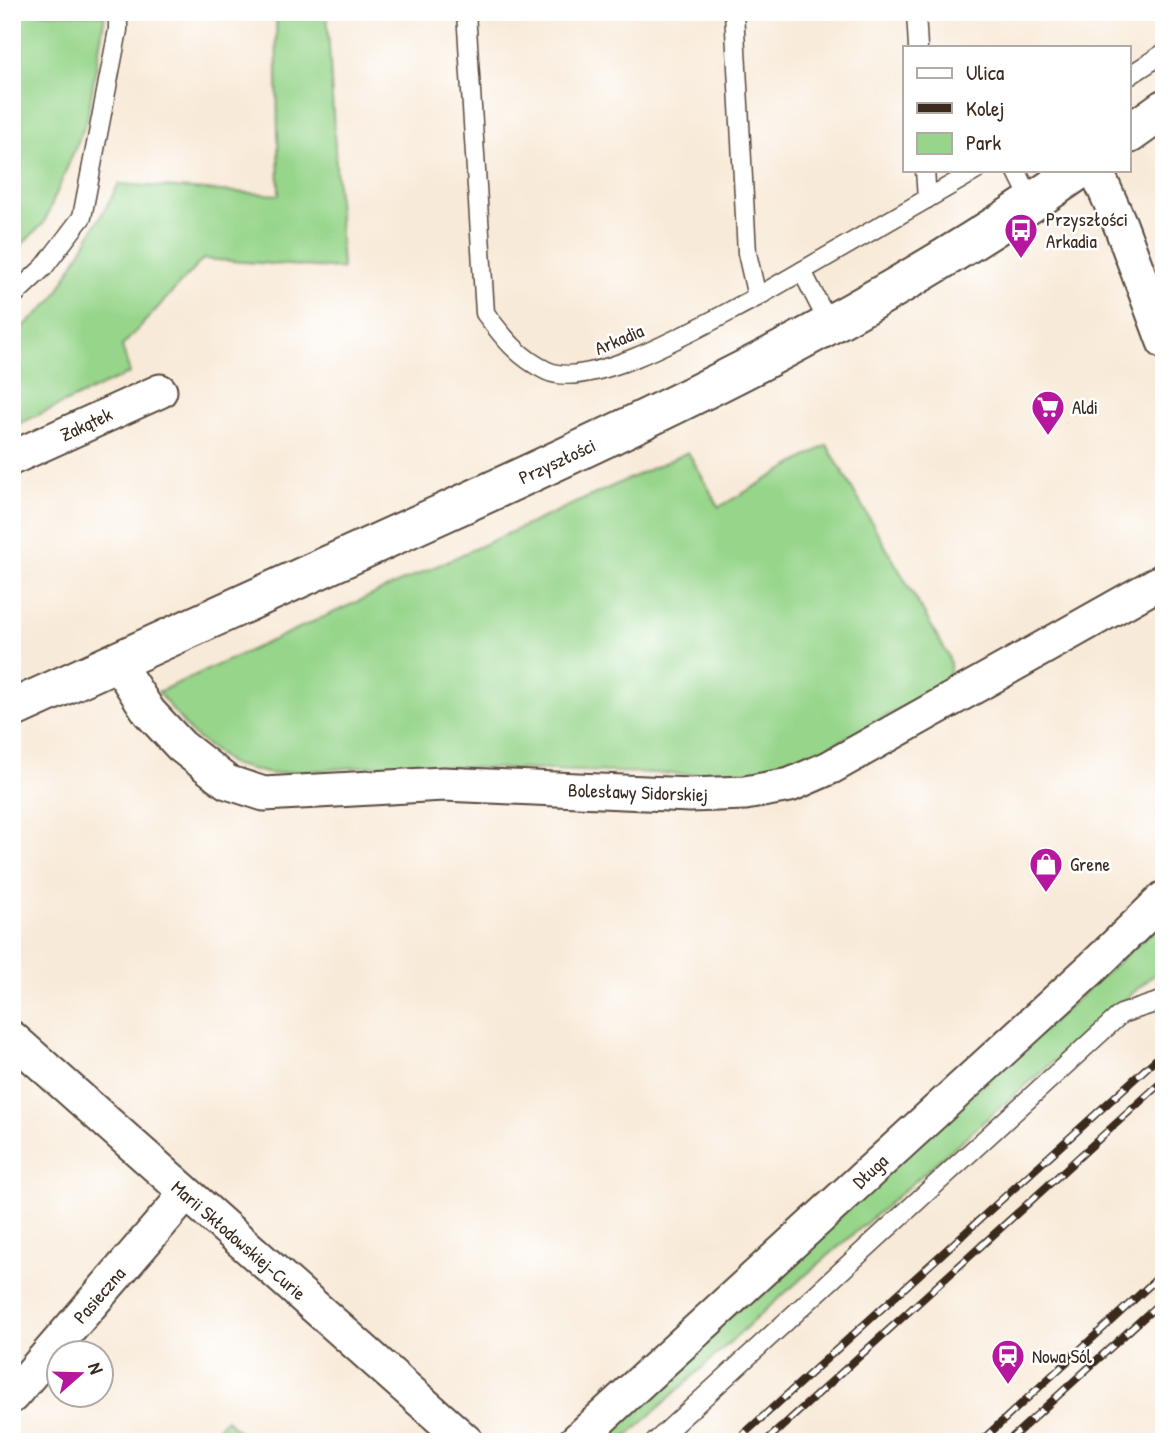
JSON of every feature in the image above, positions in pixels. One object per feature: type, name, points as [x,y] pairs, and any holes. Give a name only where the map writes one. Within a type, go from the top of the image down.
[{"type":"street","points":[[1130,133],[1164,109]]},
{"type":"street","name":"Przyszłości","points":[[12,709],[663,412],[830,326],[1024,186],[1072,172]]},
{"type":"street","points":[[1097,172],[1120,224],[1164,342]]},
{"type":"street","name":"Zakątek","points":[[12,458],[160,391]]},
{"type":"street","name":"Bolesławy Sidorskiej","points":[[116,661],[149,712],[181,746],[228,782],[264,794],[443,783],[690,795],[745,793],[790,785],[831,767],[1164,580]]},
{"type":"street","name":"Długa","points":[[575,1442],[1092,968],[1164,898]]},
{"type":"street","name":"Marii Skłodowskiej-Curie","points":[[12,1038],[467,1442]]},
{"type":"street","name":"Pasieczna","points":[[12,1396],[186,1194]]},
{"type":"lane","points":[[12,297],[44,267],[82,218],[118,30],[118,12]]},
{"type":"lane","name":"Arkadia","points":[[466,12],[485,313],[511,349],[550,372],[581,375],[613,368],[758,297],[974,172]]},
{"type":"lane","points":[[734,12],[747,253],[758,297]]},
{"type":"lane","points":[[916,12],[918,46]]},
{"type":"lane","points":[[1130,75],[1164,53]]},
{"type":"lane","points":[[925,172],[927,199]]},
{"type":"lane","points":[[802,271],[830,326]]},
{"type":"lane","points":[[655,1442],[1121,1014],[1164,1000]]},
{"type":"green space","points":[[12,12],[105,15],[87,120],[44,223],[12,254]]},
{"type":"green space","points":[[276,12],[327,12],[342,269],[203,259],[122,346],[130,373],[12,427],[12,337],[53,300],[119,184],[279,195]]},
{"type":"green space","points":[[827,445],[948,655],[950,671],[943,686],[833,745],[750,776],[384,765],[270,774],[231,764],[192,734],[158,692],[688,452],[719,507]]},
{"type":"green space","points":[[1164,920],[1164,966],[763,1312],[621,1442],[592,1442]]},
{"type":"green space","points":[[226,1419],[250,1442],[204,1442]]},
{"type":"railway","points":[[735,1442],[1164,1052]]},
{"type":"railway","points":[[765,1442],[1164,1080]]},
{"type":"railway","points":[[980,1442],[1164,1272]]},
{"type":"railway","points":[[1007,1442],[1164,1299]]},
{"type":"place","name":"Przyszłości Arkadia","points":[[1021,260]]},
{"type":"place","name":"Aldi","points":[[1048,437]]},
{"type":"place","name":"Grene","points":[[1046,894]]},
{"type":"place","name":"Nowa Sól","points":[[1008,1386]]}]
